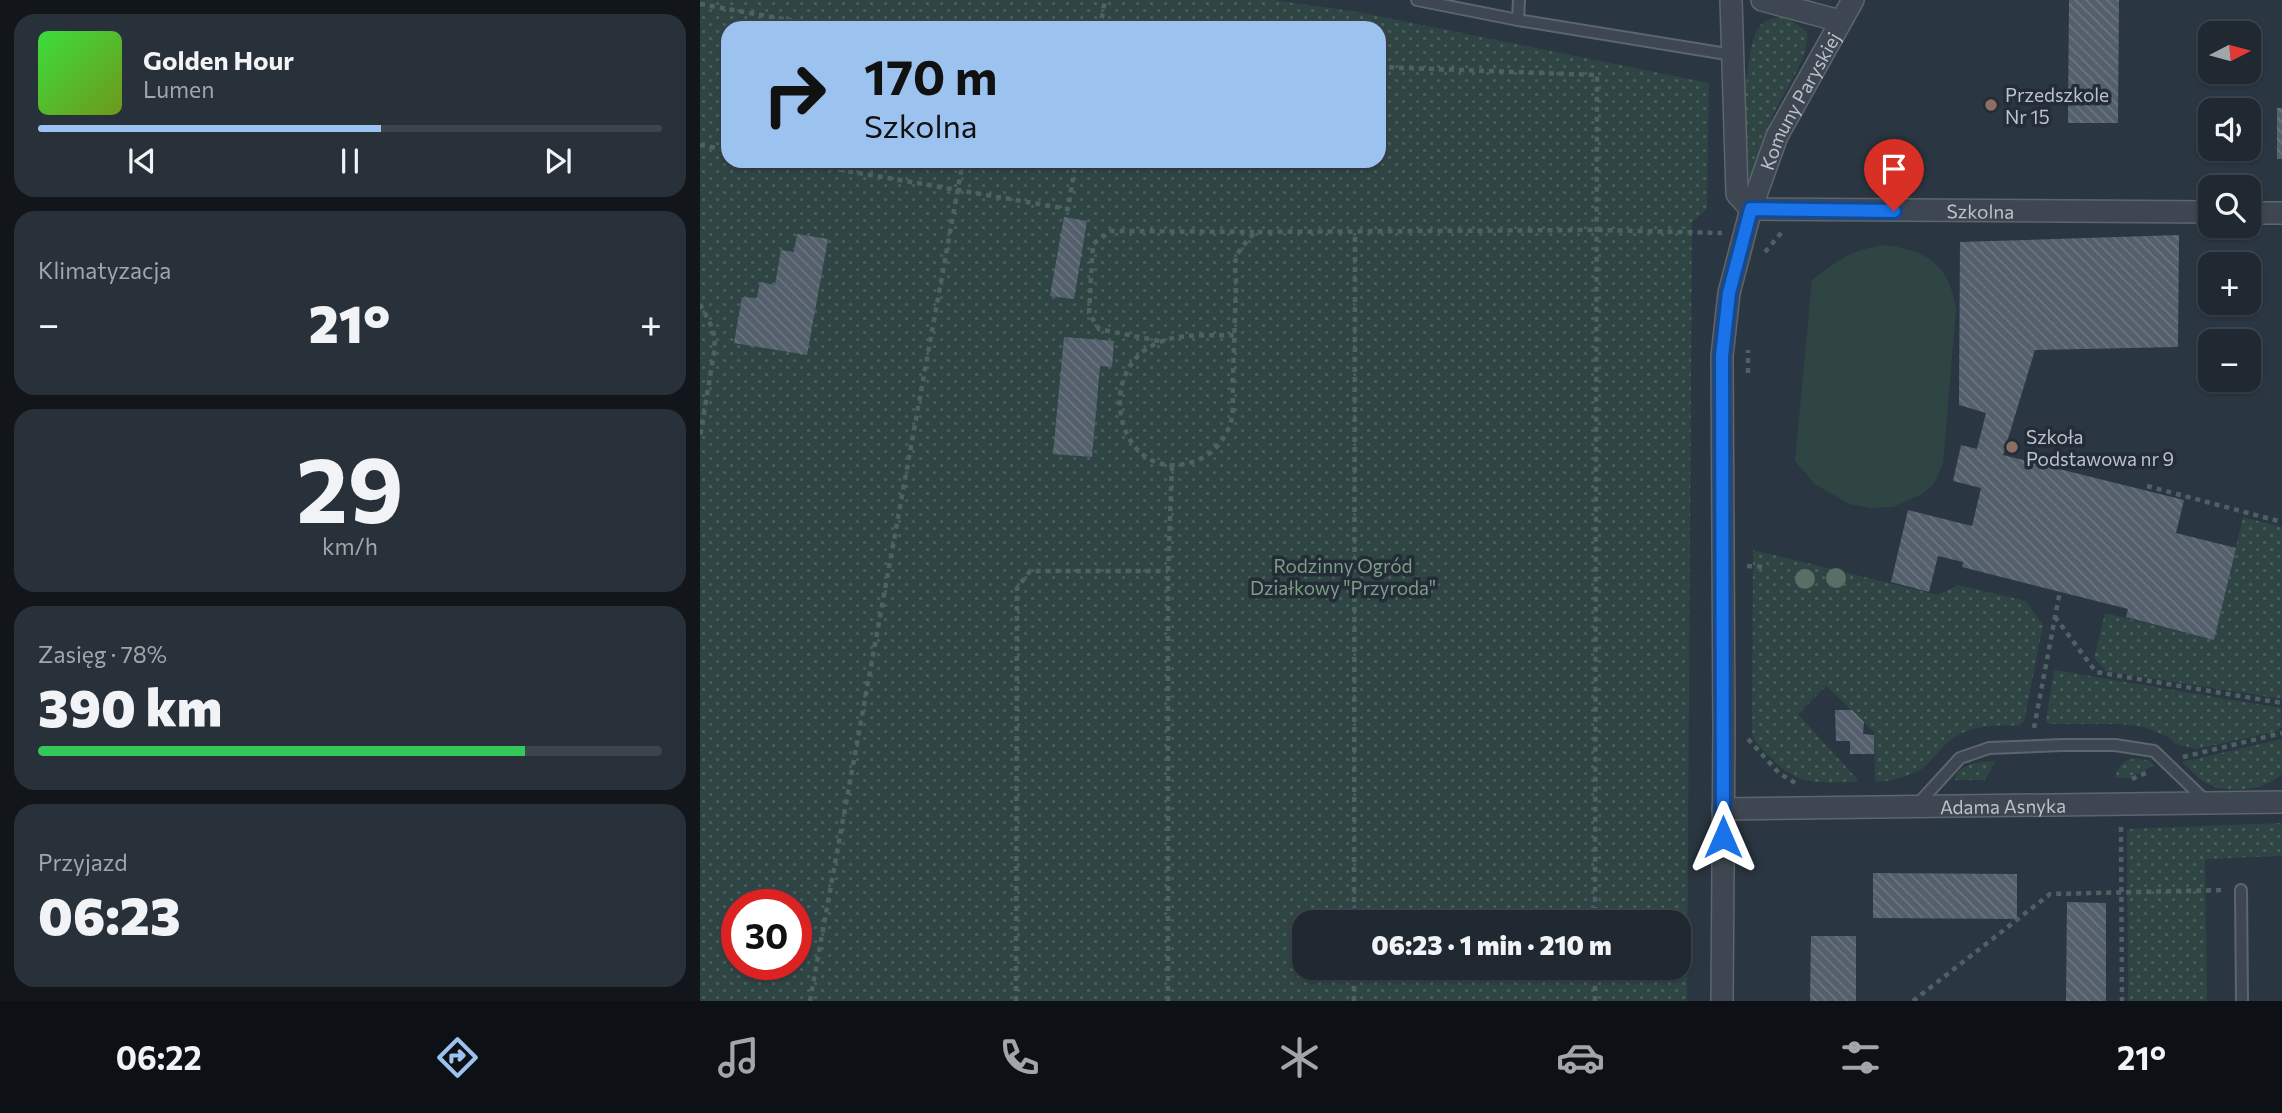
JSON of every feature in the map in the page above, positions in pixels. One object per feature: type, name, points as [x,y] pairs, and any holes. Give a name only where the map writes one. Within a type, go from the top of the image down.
[{"type":"street","points":[[1731,0],[1737,194],[1751,209]]},
{"type":"street","points":[[1762,0],[1840,21]]},
{"type":"street","name":"Komuny Paryskiej","points":[[1721,1001],[1722,356],[1729,293],[1751,209],[1777,136],[1853,0]]},
{"type":"street","name":"Szkolna","points":[[1751,209],[2198,212]]},
{"type":"street","points":[[2261,213],[2282,213]]},
{"type":"street","name":"Adama Asnyka","points":[[1723,810],[2282,802]]},
{"type":"lane","points":[[1417,0],[1518,20],[1733,55]]},
{"type":"lane","points":[[1518,20],[1519,0]]},
{"type":"lane","points":[[1916,806],[1960,758],[1989,748],[2115,745],[2154,751],[2209,804]]},
{"type":"lane","points":[[2241,890],[2242,1001]]},
{"type":"path","points":[[1101,21],[1105,0]]},
{"type":"path","points":[[700,4],[795,21]]},
{"type":"path","points":[[1386,67],[1597,75],[1595,910]]},
{"type":"path","points":[[700,145],[721,149]]},
{"type":"path","points":[[830,168],[1068,209],[1075,168]]},
{"type":"path","points":[[810,1001],[962,168]]},
{"type":"path","points":[[1762,262],[1766,251],[1782,233],[1791,229]]},
{"type":"path","points":[[1234,335],[1160,341],[1099,329],[1089,313],[1093,244],[1111,231],[1597,230],[1717,232],[1744,237]]},
{"type":"path","points":[[1160,341],[1138,354],[1125,372],[1120,397],[1121,419],[1131,444],[1152,461],[1172,465],[1200,458],[1220,444],[1231,419],[1236,257],[1255,232]]},
{"type":"path","points":[[1354,910],[1355,232]]},
{"type":"path","points":[[700,304],[713,329],[715,347],[700,437]]},
{"type":"path","points":[[1748,341],[1748,382]]},
{"type":"path","points":[[1168,1001],[1167,571],[1172,465]]},
{"type":"path","points":[[2147,486],[2282,522]]},
{"type":"path","points":[[1746,554],[1747,580]]},
{"type":"path","points":[[1747,566],[1766,567]]},
{"type":"path","points":[[1016,1001],[1017,588],[1030,570],[1167,571]]},
{"type":"path","points":[[2031,731],[2035,728],[2060,591]]},
{"type":"path","points":[[2055,617],[2096,672],[2282,703]]},
{"type":"path","points":[[1748,729],[1748,739],[1779,773],[1807,788]]},
{"type":"path","points":[[2122,784],[2181,757],[2282,733]]},
{"type":"path","points":[[2121,822],[2122,1001]]},
{"type":"path","points":[[1913,1001],[2050,894],[2241,890]]},
{"type":"path","points":[[1354,980],[1354,1001]]},
{"type":"path","points":[[1595,980],[1595,1001]]},
{"type":"green space","name":"Rodzinny Ogród Działkowy \"Przyroda\"","points":[[700,0],[1274,0],[1358,12],[1709,83],[1707,209],[1692,222],[1688,910],[1292,910],[1292,980],[1687,980],[1687,1001],[700,1001]]},
{"type":"green space","points":[[1778,17],[1790,20],[1807,32],[1807,42],[1800,64],[1772,117],[1750,178],[1745,178],[1743,147],[1750,55],[1759,27]]},
{"type":"green space","points":[[1885,245],[1913,251],[1934,263],[1948,282],[1956,310],[1943,464],[1934,484],[1922,494],[1893,507],[1871,508],[1849,504],[1815,484],[1795,461],[1812,280],[1846,256]]},
{"type":"green space","points":[[2243,517],[2282,527],[2282,699],[2106,671],[2094,658],[2105,613],[2214,640]]},
{"type":"green space","points":[[1753,550],[1938,595],[1958,585],[2026,601],[2043,625],[2024,721],[2019,726],[1986,727],[1962,733],[1950,740],[1918,771],[1900,778],[1875,782],[1874,732],[1826,686],[1798,714],[1857,782],[1810,781],[1790,774],[1762,749],[1752,735]]},
{"type":"green space","points":[[2054,670],[2281,708],[2282,726],[2278,731],[2197,749],[2176,744],[2168,737],[2144,727],[2120,724],[2050,724],[2046,721]]},
{"type":"green space","points":[[2282,739],[2282,774],[2275,780],[2255,787],[2232,789],[2211,785],[2200,779],[2182,762]]},
{"type":"green space","points":[[2136,758],[2150,761],[2154,765],[2130,778],[2115,778],[2122,764]]},
{"type":"green space","points":[[1996,761],[1985,780],[1954,780],[1966,766]]},
{"type":"green space","points":[[2282,823],[2282,856],[2205,859],[2207,1001],[2128,1001],[2127,829]]},
{"type":"building","points":[[2069,0],[2119,0],[2118,123],[2068,123]]},
{"type":"building","points":[[2277,108],[2282,108],[2282,159],[2277,159]]},
{"type":"building","points":[[1064,217],[1087,221],[1074,299],[1050,296]]},
{"type":"building","points":[[797,234],[828,239],[807,355],[734,343],[742,297],[757,298],[760,282],[775,285],[781,250],[794,252]]},
{"type":"building","points":[[2179,235],[2178,347],[2035,350],[2003,455],[2184,500],[2176,533],[2236,548],[2214,640],[2126,617],[2128,609],[1962,567],[1963,562],[1938,556],[1929,592],[1891,582],[1908,510],[1972,526],[1981,488],[1953,481],[1961,445],[1977,449],[1986,413],[1959,405],[1960,242]]},
{"type":"building","points":[[1064,337],[1114,341],[1112,367],[1100,366],[1092,457],[1053,454]]},
{"type":"building","points":[[1835,710],[1852,710],[1864,722],[1863,734],[1874,735],[1874,754],[1850,754],[1850,741],[1836,741]]},
{"type":"building","points":[[1873,873],[2017,874],[2017,919],[1873,918]]},
{"type":"building","points":[[2067,902],[2106,903],[2106,1001],[2066,1001]]},
{"type":"building","points":[[1811,936],[1856,936],[1856,1001],[1810,1001]]},
{"type":"place","name":"Przedszkole Nr 15","points":[[1991,105]]},
{"type":"place","name":"Szkoła Podstawowa nr 9","points":[[2012,447]]},
{"type":"route","points":[[1723,837],[1722,356],[1729,293],[1751,209],[1894,211]]}]
